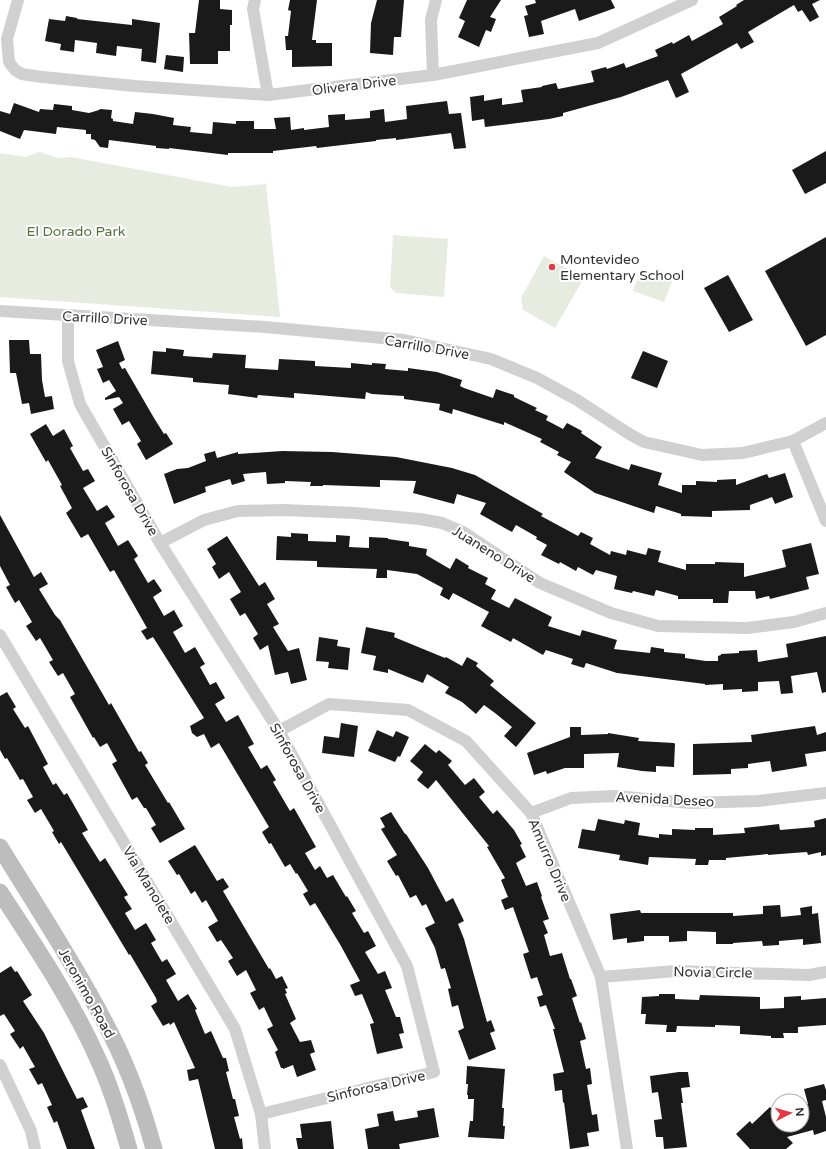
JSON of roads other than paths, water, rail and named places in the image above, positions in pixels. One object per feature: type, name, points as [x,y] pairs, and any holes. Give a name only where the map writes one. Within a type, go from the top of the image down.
[{"type":"main road","name":"Jeronimo Road","points":[[0,847],[104,1020],[129,1075],[154,1149]]},
{"type":"main road","name":"Jeronimo Road","points":[[0,892],[62,990],[82,1025],[109,1086],[129,1149]]},
{"type":"street","name":"Olivera Drive","points":[[18,0],[7,39],[9,62],[15,70],[22,74],[135,86],[268,95],[433,75],[598,43],[692,0]]},
{"type":"street","points":[[255,0],[253,9],[268,95]]},
{"type":"street","points":[[433,75],[431,20],[436,0]]},
{"type":"street","name":"Carrillo Drive","points":[[0,311],[265,327],[404,340],[491,359],[537,378],[577,400],[644,442],[702,455],[743,453],[793,441],[826,423]]},
{"type":"street","name":"Sinforosa Drive","points":[[68,316],[68,361],[80,404],[160,543],[279,731],[407,966],[434,1072],[261,1114]]},
{"type":"street","points":[[793,441],[826,521]]},
{"type":"street","name":"Juaneno Drive","points":[[160,543],[204,520],[238,511],[283,510],[355,513],[420,519],[442,523],[463,532],[540,583],[611,612],[658,626],[746,628],[794,622],[826,613]]},
{"type":"street","name":"Via Manolete","points":[[0,635],[235,1029],[261,1114],[265,1149]]},
{"type":"street","name":"Amurro Drive","points":[[279,731],[329,704],[408,710],[466,741],[531,813],[600,977],[627,1149]]},
{"type":"street","name":"Avenida Deseo","points":[[531,813],[571,798],[615,796],[691,803],[758,801],[826,793]]},
{"type":"street","name":"Novia Circle","points":[[600,977],[676,971],[809,975],[826,972]]},
{"type":"street","points":[[0,1065],[31,1131],[35,1149]]},
{"type":"place","name":"Montevideo Elementary School","points":[[552,267]]},
{"type":"park label","name":"El Dorado Park","points":[[76,231]]}]
